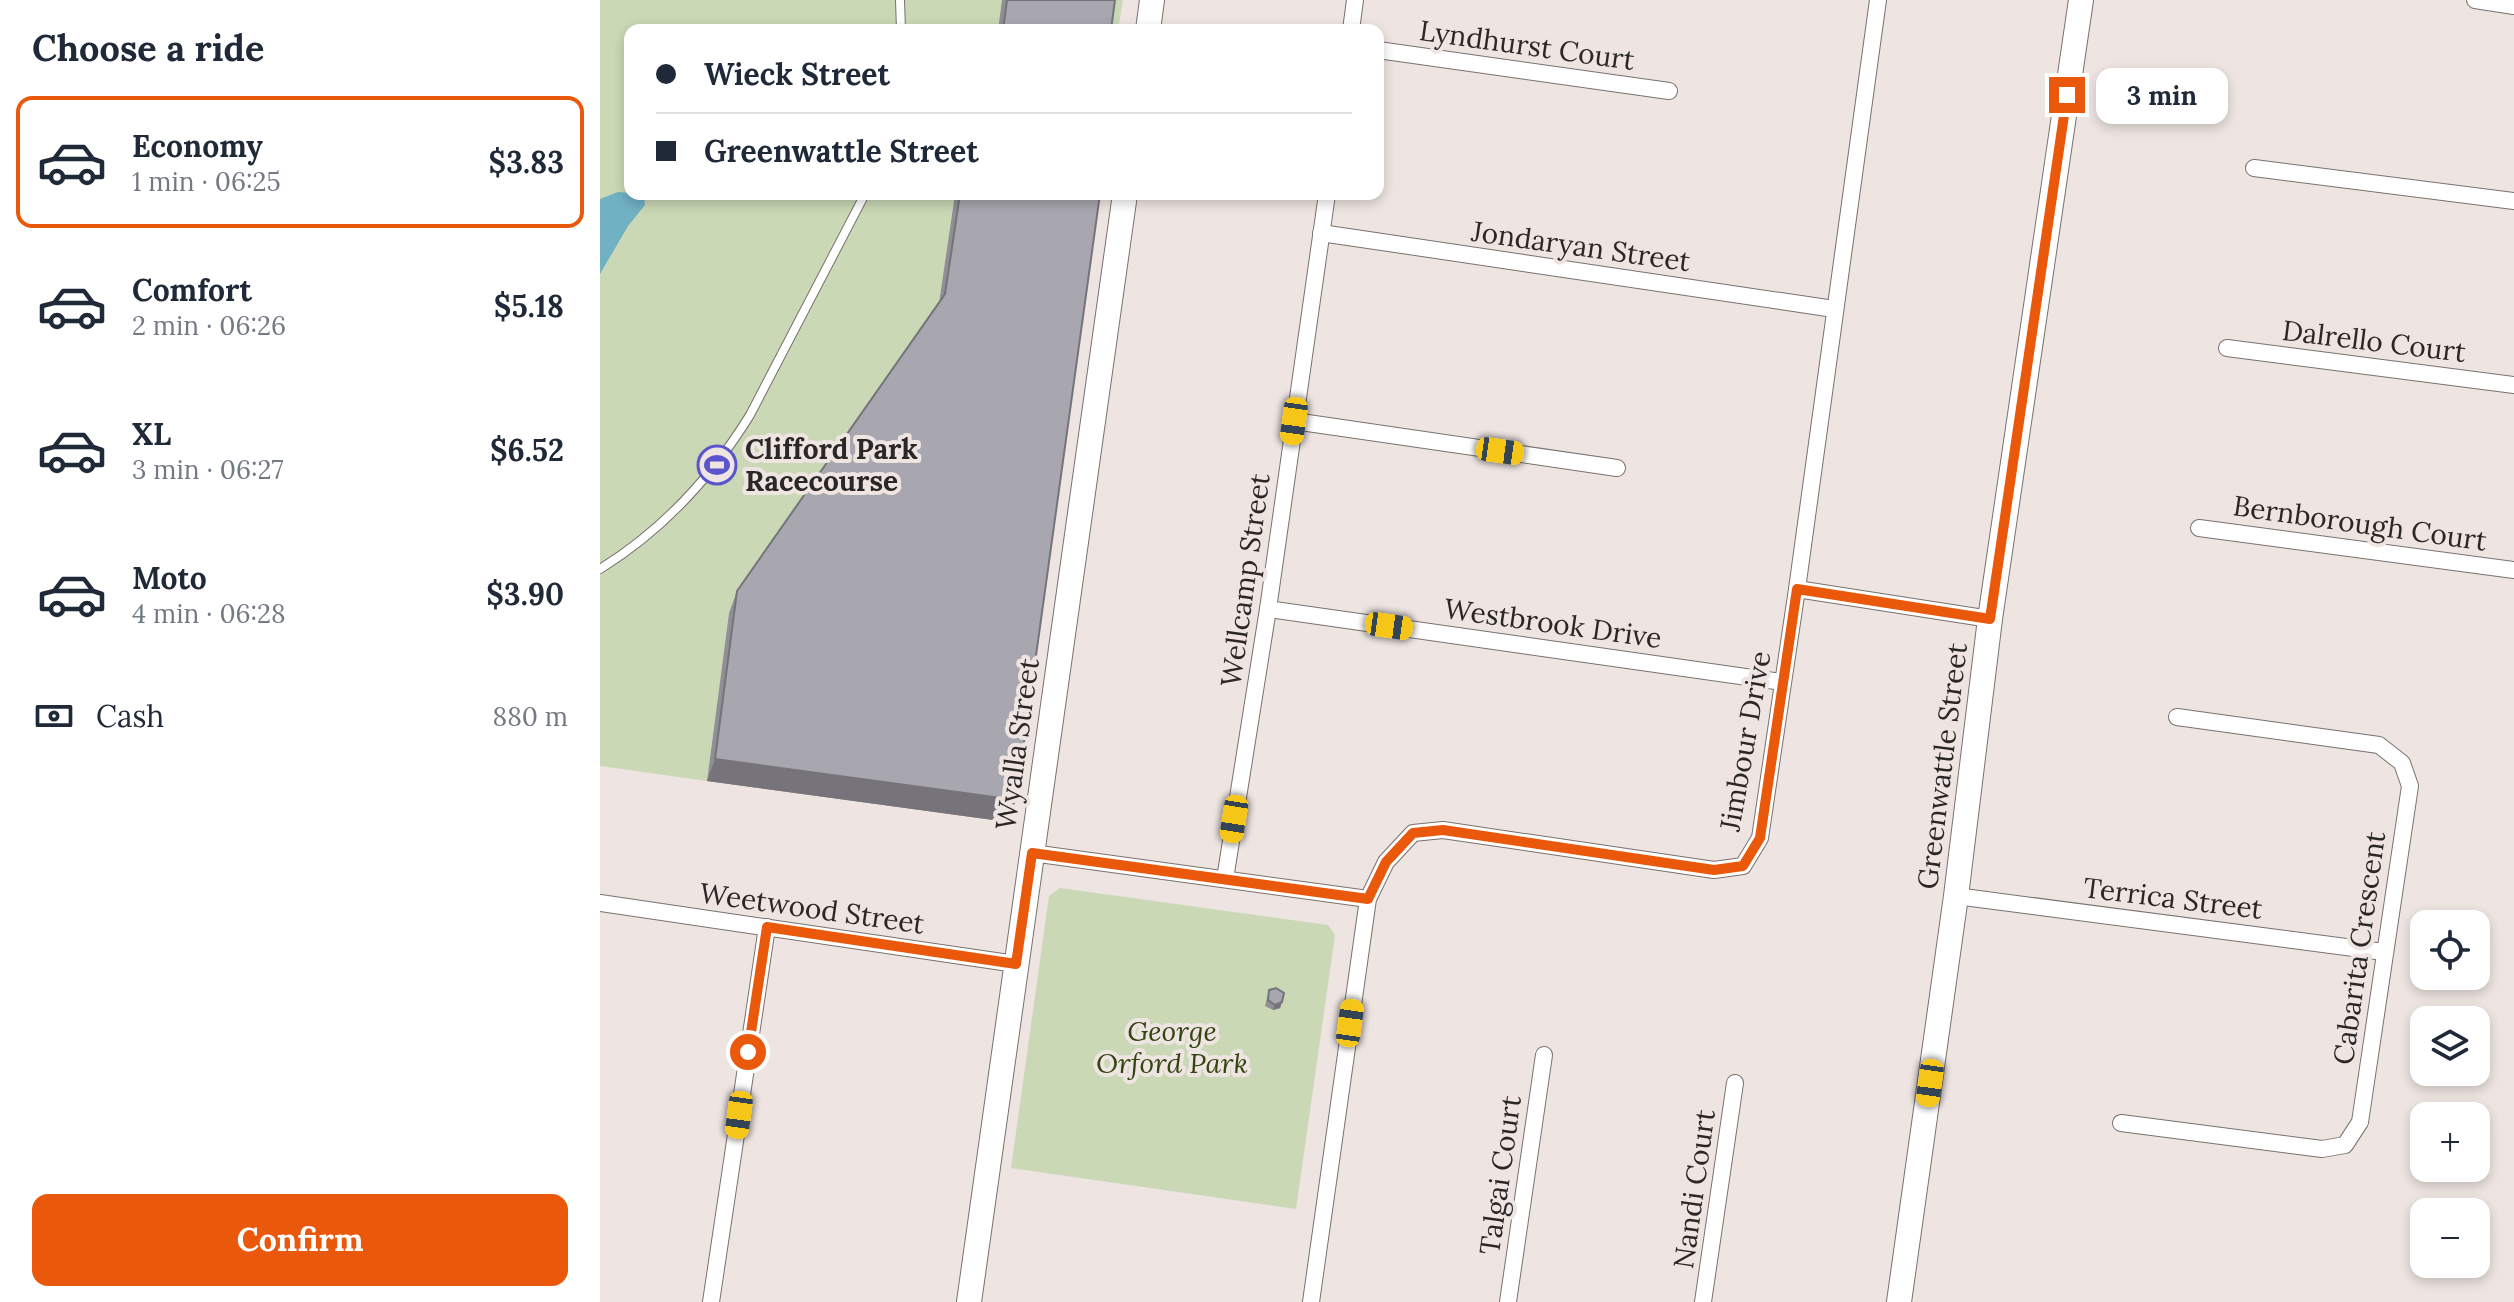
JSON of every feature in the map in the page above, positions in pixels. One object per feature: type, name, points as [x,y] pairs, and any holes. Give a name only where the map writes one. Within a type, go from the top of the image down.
[{"type":"street","points":[[1149,24],[1152,0]]},
{"type":"street","points":[[1352,24],[1355,0]]},
{"type":"street","name":"Jimbour Drive","points":[[1311,1302],[1368,899],[1386,862],[1413,833],[1443,830],[1714,870],[1743,866],[1760,838],[1878,0]]},
{"type":"street","name":"Greenwattle Street","points":[[1899,1302],[1956,896],[1990,619],[2081,0]]},
{"type":"street","points":[[2475,0],[2514,6]]},
{"type":"street","name":"Lyndhurst Court","points":[[1384,51],[1669,91]]},
{"type":"street","points":[[2254,168],[2514,201]]},
{"type":"street","name":"Wyalla Street","points":[[969,1302],[1124,200]]},
{"type":"street","name":"Wellcamp Street","points":[[1225,879],[1268,609],[1326,200]]},
{"type":"street","name":"Jondaryan Street","points":[[1321,233],[1834,309]]},
{"type":"street","name":"Dalrello Court","points":[[2227,348],[2514,385]]},
{"type":"street","points":[[1294,421],[1617,468]]},
{"type":"street","name":"Bernborough Court","points":[[2199,528],[2514,570]]},
{"type":"street","points":[[1797,589],[1990,619]]},
{"type":"street","name":"Westbrook Drive","points":[[1268,609],[1782,682]]},
{"type":"street","name":"Cabarita Crescent","points":[[2121,1123],[2322,1149],[2345,1145],[2360,1122],[2410,786],[2402,763],[2379,745],[2177,717]]},
{"type":"street","points":[[1032,853],[1368,899]]},
{"type":"street","name":"Terrica Street","points":[[1956,896],[2384,952]]},
{"type":"street","name":"Weetwood Street","points":[[600,903],[1016,964]]},
{"type":"street","points":[[711,1302],[767,927]]},
{"type":"street","name":"Talgai Court","points":[[1508,1302],[1544,1055]]},
{"type":"street","name":"Nandi Court","points":[[1703,1302],[1735,1083]]},
{"type":"lane","points":[[900,0],[901,24]]},
{"type":"lane","points":[[600,569],[665,521],[710,473],[731,445],[862,200]]},
{"type":"green space","name":"Clifford Park Racecourse","points":[[600,0],[1123,0],[1119,24],[624,24],[624,200],[954,200],[937,317],[729,613],[707,781],[600,766]]},
{"type":"green space","name":"George Orford Park","points":[[1060,888],[1328,925],[1335,935],[1296,1209],[1011,1168],[1049,896]]},
{"type":"water","points":[[624,192],[624,200],[645,200],[645,205],[628,226],[600,274],[600,199]]},
{"type":"building","points":[[1007,0],[1115,0],[1112,24],[1004,24]]},
{"type":"building","points":[[959,200],[1099,200],[1016,800],[715,759],[737,591],[945,294]]},
{"type":"building","points":[[1276,988],[1284,993],[1282,1002],[1275,1005],[1268,1000],[1269,990]]},
{"type":"place","name":"Clifford Park Racecourse","points":[[717,465]]},
{"type":"route","points":[[748,1052],[767,927],[1016,964],[1032,853],[1368,899],[1386,862],[1413,833],[1443,830],[1714,870],[1743,866],[1760,838],[1797,589],[1990,619],[2067,95]]}]
